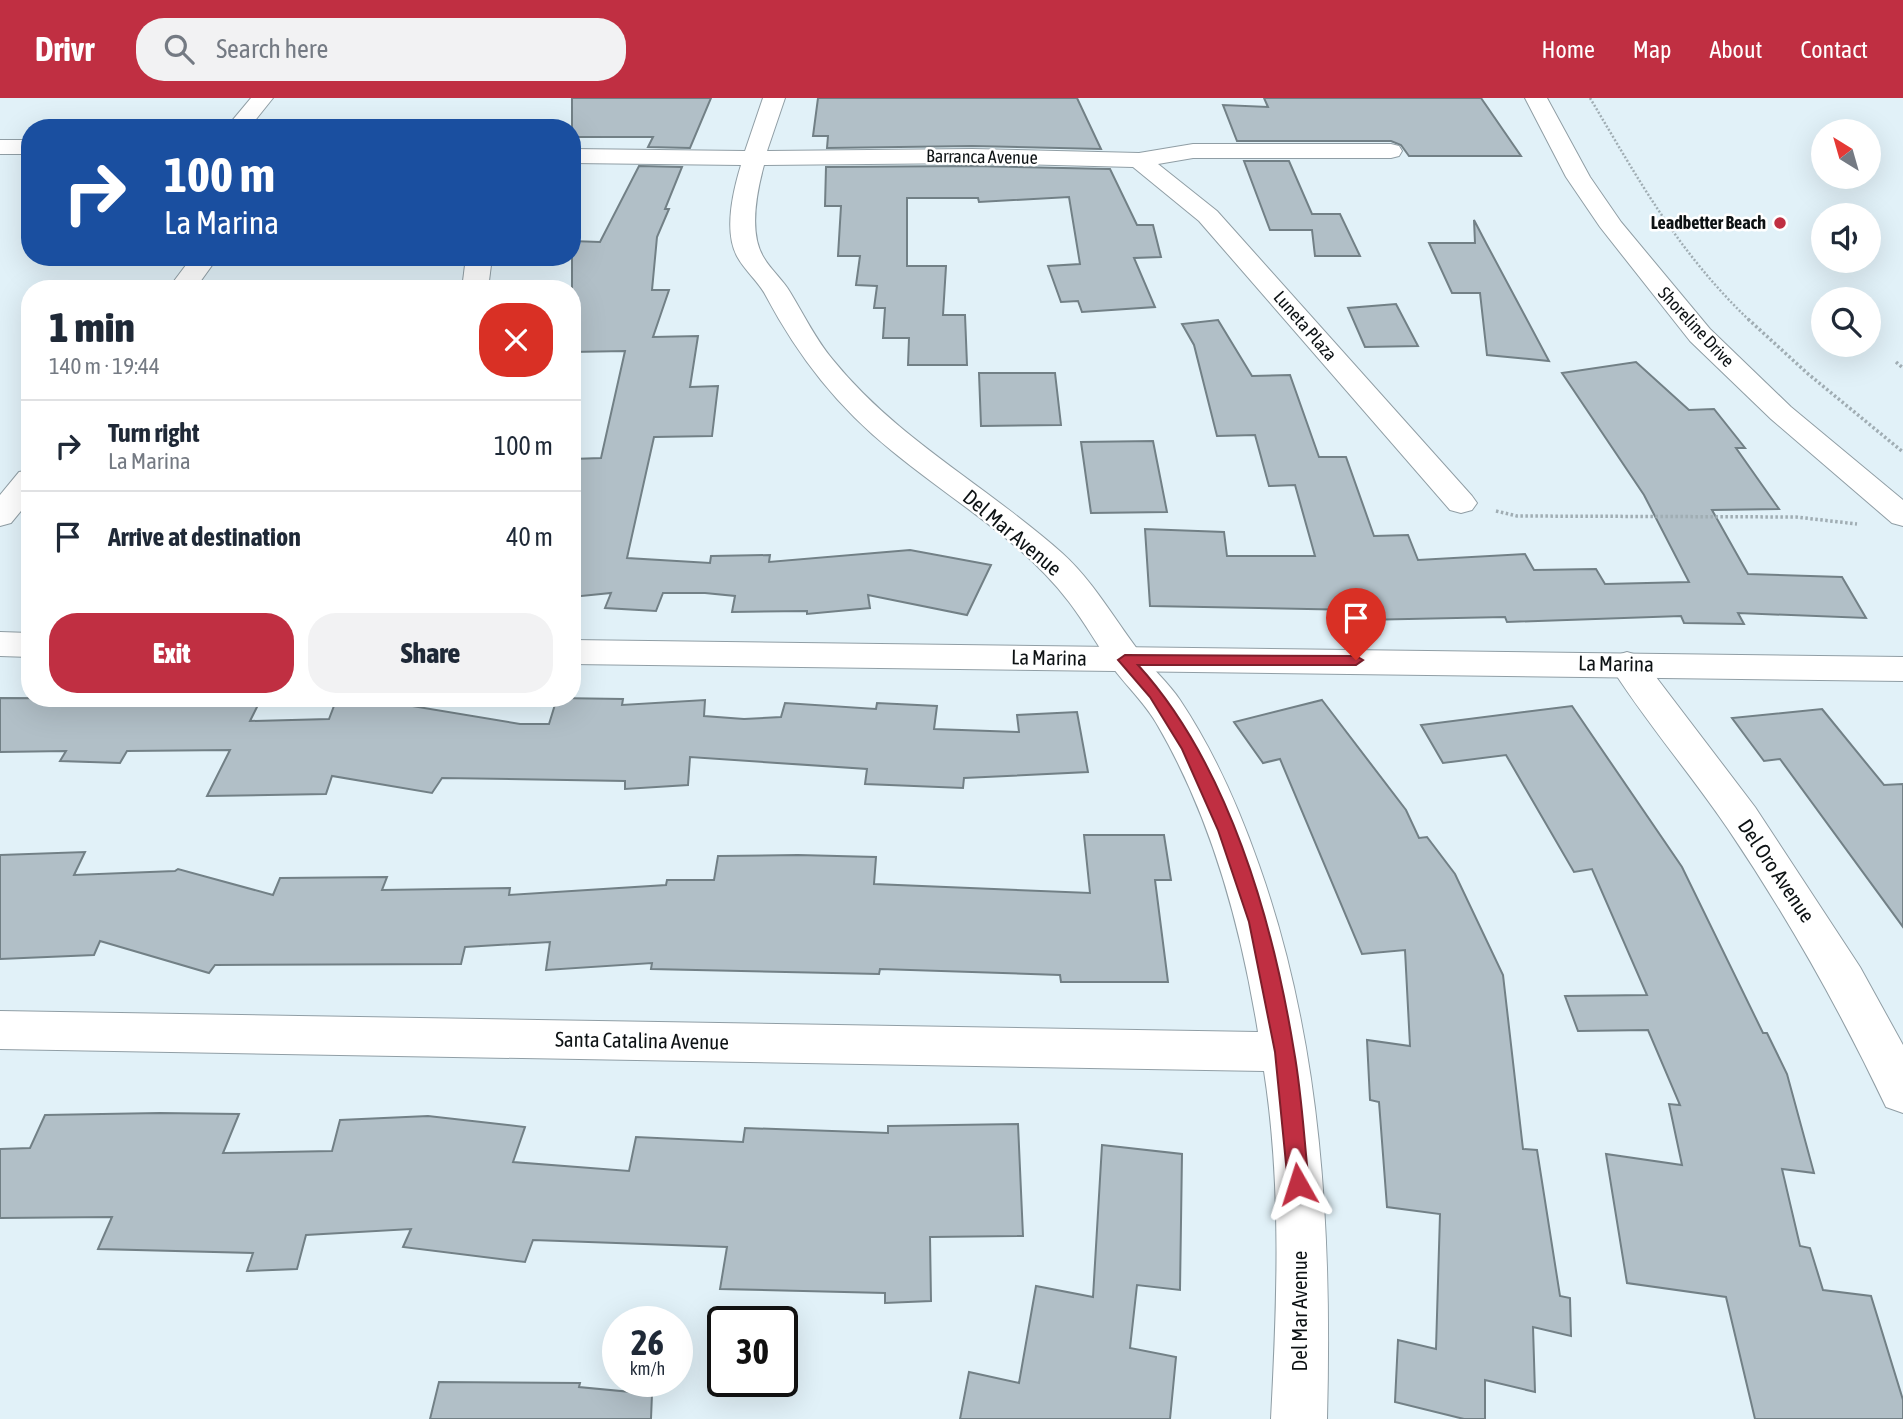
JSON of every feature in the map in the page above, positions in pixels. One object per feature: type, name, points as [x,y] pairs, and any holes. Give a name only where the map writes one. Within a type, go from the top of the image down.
[{"type":"street","points":[[244,119],[262,98]]},
{"type":"street","name":"Del Mar Avenue","points":[[774,98],[753,159],[746,206],[746,250],[775,288],[795,328],[824,369],[866,413],[917,457],[1009,525],[1053,563],[1100,616],[1125,660],[1156,694],[1189,748],[1226,830],[1257,922],[1285,1052],[1298,1184],[1302,1363],[1298,1419]]},
{"type":"street","name":"Shoreline Drive","points":[[1536,98],[1578,177],[1612,227],[1700,335],[1781,413],[1903,516]]},
{"type":"street","points":[[0,147],[21,147]]},
{"type":"street","name":"Barranca Avenue","points":[[581,156],[753,159],[972,156],[1139,160],[1193,151],[1391,151]]},
{"type":"street","name":"Luneta Plaza","points":[[1139,160],[1208,216],[1461,503]]},
{"type":"street","points":[[0,516],[21,490]]},
{"type":"street","points":[[0,644],[21,645]]},
{"type":"street","name":"La Marina","points":[[581,652],[1903,668]]},
{"type":"street","name":"Del Oro Avenue","points":[[1627,664],[1700,758],[1805,912],[1903,1093]]},
{"type":"street","name":"Santa Catalina Avenue","points":[[0,1030],[1285,1052]]},
{"type":"path","points":[[1590,98],[1664,222],[1716,288],[1835,398],[1903,452]]},
{"type":"path","points":[[1896,362],[1903,368]]},
{"type":"path","points":[[1461,503],[1517,516],[1796,517],[1869,527]]},
{"type":"building","points":[[572,98],[711,98],[690,148],[648,147],[653,137],[581,137],[581,119],[572,119]]},
{"type":"building","points":[[818,98],[1077,98],[1101,149],[972,146],[827,148],[828,136],[813,136]]},
{"type":"building","points":[[1264,98],[1481,98],[1521,156],[1409,156],[1401,145],[1391,141],[1237,141],[1223,105],[1268,107]]},
{"type":"building","points":[[1244,161],[1289,161],[1312,214],[1340,214],[1360,256],[1315,256],[1312,230],[1270,230]]},
{"type":"building","points":[[639,166],[682,167],[657,237],[652,290],[669,290],[653,337],[698,336],[690,387],[718,386],[712,436],[654,437],[627,558],[710,563],[711,556],[770,555],[769,562],[910,550],[991,565],[967,615],[868,595],[870,608],[807,614],[807,611],[732,612],[735,596],[705,593],[663,593],[656,611],[605,608],[611,593],[581,596],[581,459],[601,458],[625,351],[581,352],[581,280],[572,280],[572,266],[581,266],[581,241],[600,242]]},
{"type":"building","points":[[826,167],[1110,169],[1137,225],[1153,225],[1161,257],[1134,258],[1155,307],[1082,312],[1078,301],[1061,302],[1048,266],[1080,264],[1069,197],[979,202],[978,198],[907,198],[907,266],[946,266],[943,315],[965,315],[967,365],[908,365],[909,338],[883,338],[885,308],[874,308],[877,286],[856,285],[860,256],[838,256],[841,206],[825,206]]},
{"type":"building","points":[[1474,220],[1549,361],[1487,355],[1480,293],[1452,293],[1429,243],[1475,243]]},
{"type":"building","points":[[1396,304],[1418,346],[1365,347],[1348,308]]},
{"type":"building","points":[[1218,320],[1252,376],[1290,375],[1319,457],[1346,457],[1374,536],[1408,535],[1418,560],[1525,554],[1534,570],[1596,569],[1605,584],[1689,582],[1644,495],[1562,373],[1636,362],[1689,410],[1714,409],[1745,448],[1736,448],[1779,509],[1712,510],[1748,574],[1842,577],[1866,618],[1738,613],[1744,624],[1684,623],[1681,616],[1507,622],[1505,617],[1360,620],[1357,610],[1150,606],[1145,529],[1224,532],[1227,556],[1315,556],[1295,485],[1269,486],[1255,435],[1217,436],[1194,345],[1182,324]]},
{"type":"building","points":[[979,373],[1055,373],[1061,425],[981,426]]},
{"type":"building","points":[[1153,441],[1167,512],[1091,513],[1081,442]]},
{"type":"building","points":[[0,698],[21,698],[21,707],[257,707],[250,721],[329,719],[334,707],[418,707],[520,724],[549,724],[554,707],[581,707],[581,698],[623,699],[622,705],[705,700],[704,716],[744,719],[781,717],[785,703],[876,709],[877,703],[937,706],[934,729],[1019,732],[1017,715],[1077,712],[1088,772],[964,778],[963,788],[865,784],[867,769],[690,757],[688,785],[625,789],[625,781],[442,778],[432,793],[332,776],[326,794],[207,796],[230,750],[127,751],[120,763],[60,761],[66,751],[0,752]]},
{"type":"building","points":[[1322,700],[1406,810],[1419,838],[1427,837],[1455,874],[1503,975],[1523,1149],[1537,1150],[1560,1296],[1570,1298],[1571,1336],[1533,1327],[1535,1392],[1485,1380],[1485,1419],[1464,1419],[1395,1402],[1398,1340],[1436,1349],[1440,1214],[1387,1207],[1379,1102],[1370,1100],[1367,1040],[1410,1046],[1405,950],[1362,954],[1280,759],[1263,763],[1234,722]]},
{"type":"building","points":[[1572,706],[1682,867],[1763,1033],[1767,1033],[1787,1074],[1814,1173],[1782,1169],[1800,1246],[1810,1248],[1823,1290],[1871,1296],[1903,1400],[1903,1419],[1755,1419],[1726,1297],[1627,1283],[1606,1154],[1682,1165],[1669,1104],[1680,1105],[1648,1030],[1578,1031],[1565,996],[1647,995],[1592,869],[1574,872],[1506,755],[1443,763],[1421,725]]},
{"type":"building","points":[[1822,709],[1884,785],[1903,784],[1903,927],[1780,759],[1764,761],[1732,718]]},
{"type":"building","points":[[1084,835],[1164,835],[1171,880],[1155,880],[1168,982],[1061,982],[1060,975],[880,969],[879,974],[651,969],[652,963],[546,970],[550,942],[465,947],[461,964],[215,965],[209,973],[100,941],[94,955],[0,959],[0,855],[85,852],[74,875],[178,869],[273,895],[280,878],[387,877],[382,890],[510,888],[509,895],[666,885],[667,880],[714,880],[718,856],[798,855],[876,857],[874,884],[1090,893]]},
{"type":"building","points":[[239,1114],[223,1153],[332,1151],[340,1120],[428,1116],[525,1127],[513,1162],[629,1171],[636,1137],[743,1142],[745,1128],[888,1133],[888,1126],[1018,1124],[1023,1236],[930,1237],[931,1301],[885,1303],[885,1293],[720,1289],[727,1247],[533,1240],[525,1262],[403,1247],[411,1229],[306,1235],[297,1269],[247,1271],[253,1253],[98,1249],[112,1217],[0,1218],[0,1149],[30,1148],[45,1115]]},
{"type":"building","points":[[1102,1145],[1182,1154],[1180,1290],[1137,1285],[1130,1348],[1176,1357],[1170,1419],[960,1419],[969,1372],[1019,1383],[1036,1286],[1093,1297]]},
{"type":"building","points":[[439,1382],[580,1383],[579,1387],[602,1389],[602,1397],[652,1397],[651,1419],[430,1419]]},
{"type":"place","name":"Leadbetter Beach","points":[[1780,223]]},
{"type":"route","points":[[1298,1184],[1285,1052],[1257,922],[1226,830],[1189,748],[1156,694],[1125,660],[1356,660]]}]
